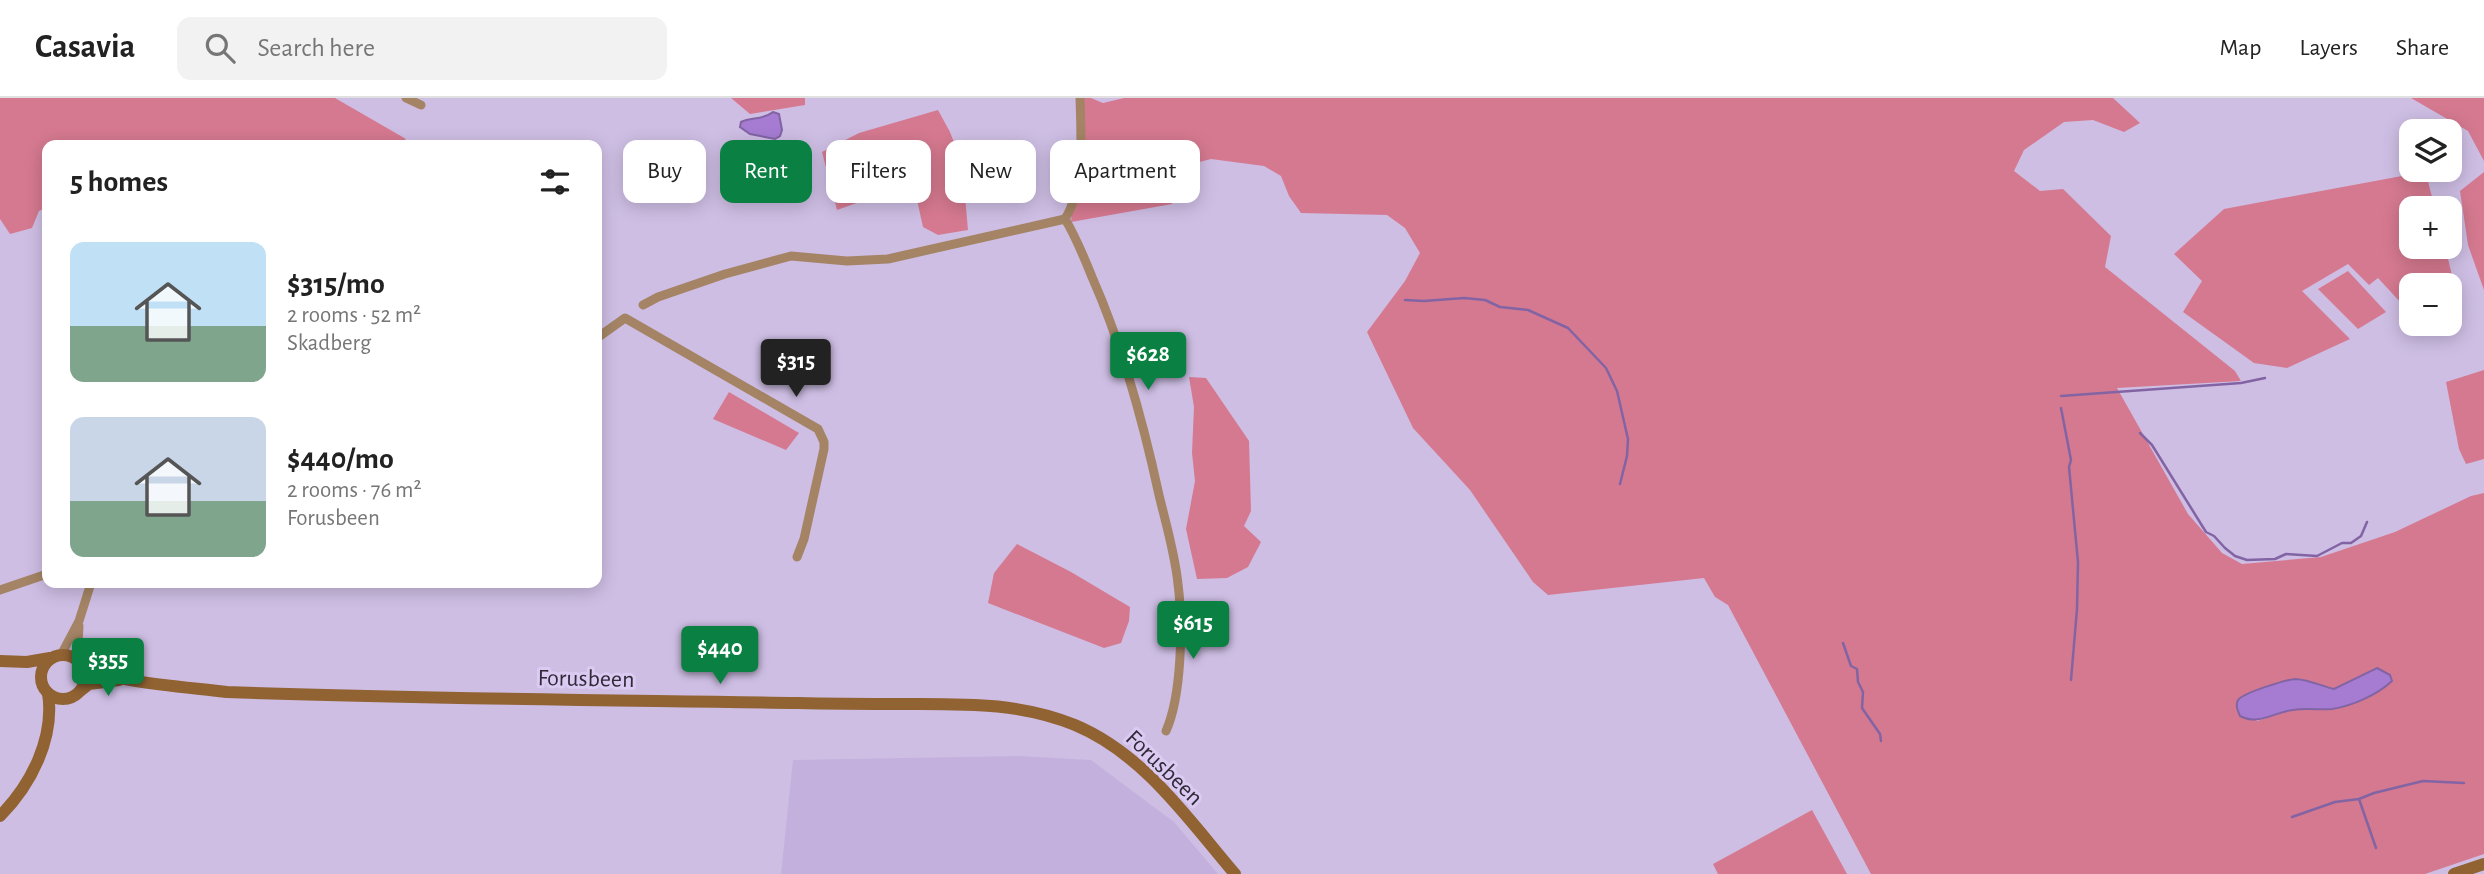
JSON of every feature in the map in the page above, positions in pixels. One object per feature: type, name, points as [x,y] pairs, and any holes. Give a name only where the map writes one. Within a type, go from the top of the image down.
[{"type":"main road","name":"Forusbeen","points":[[0,661],[27,662],[56,657],[79,662],[90,670],[126,678],[227,692],[844,705],[982,704],[1015,708],[1048,715],[1077,726],[1105,740],[1127,756],[1165,793],[1235,874]]},
{"type":"main road","points":[[46,734],[49,713],[41,672],[56,657]]},
{"type":"main road","name":"Forusbeen","points":[[0,661],[25,669],[59,698],[75,694],[89,684],[126,678]]},
{"type":"main road","points":[[0,816],[30,777],[46,734],[62,703],[75,694],[84,681],[79,662]]},
{"type":"main road","points":[[2454,874],[2484,864]]},
{"type":"street","points":[[406,98],[421,105]]},
{"type":"street","points":[[643,305],[658,297],[725,274],[791,256],[847,261],[888,259],[1065,219],[1074,203],[1079,183],[1080,98]]},
{"type":"street","points":[[1065,219],[1102,299],[1124,360],[1153,469],[1176,573],[1180,611],[1177,679],[1174,710],[1166,731]]},
{"type":"street","points":[[602,334],[625,318],[812,425],[822,434],[824,449],[804,539],[797,557]]},
{"type":"street","points":[[0,590],[42,576]]},
{"type":"street","points":[[56,657],[79,621],[89,588]]},
{"type":"street","points":[[79,621],[79,662]]},
{"type":"shaded area","points":[[0,98],[335,98],[406,139],[42,140],[42,210],[32,228],[10,234],[0,219]]},
{"type":"shaded area","points":[[731,98],[805,98],[805,105],[750,114]]},
{"type":"shaded area","points":[[1081,98],[1091,98],[1103,103],[1124,98],[2113,98],[2140,123],[2124,132],[2093,120],[2064,122],[2024,150],[2014,171],[2040,191],[2063,189],[2111,236],[2105,267],[2235,371],[2241,381],[2117,388],[2188,514],[2222,553],[2242,564],[2321,557],[2395,532],[2471,496],[2484,493],[2484,854],[2425,874],[1871,874],[1728,605],[1715,597],[1704,578],[1548,595],[1533,582],[1470,490],[1413,428],[1367,332],[1405,281],[1420,253],[1405,228],[1387,215],[1301,213],[1289,196],[1281,176],[1264,166],[1211,159],[1200,162],[1200,140],[1078,140]],"holes":[[[2377,668],[2390,675],[2392,681],[2345,706],[2292,710],[2257,721],[2238,701],[2244,696],[2292,679],[2334,689]]]},
{"type":"shaded area","points":[[2411,98],[2484,98],[2484,161],[2468,131],[2462,128],[2462,119],[2447,119]]},
{"type":"shaded area","points":[[938,110],[953,140],[945,140],[945,203],[966,203],[968,230],[938,235],[923,227],[918,203],[931,203],[931,140],[845,140],[859,133]]},
{"type":"shaded area","points":[[773,112],[779,114],[782,130],[780,136],[775,139],[750,134],[740,127],[741,122]]},
{"type":"shaded area","points":[[826,150],[826,167],[822,152]]},
{"type":"shaded area","points":[[2484,172],[2484,290],[2468,245],[2460,191]]},
{"type":"shaded area","points":[[2399,177],[2399,182],[2428,182],[2432,196],[2399,196],[2399,259],[2448,259],[2452,273],[2399,273],[2399,301],[2378,278],[2369,285],[2348,264],[2302,291],[2350,339],[2287,368],[2254,363],[2183,312],[2202,281],[2174,254],[2224,209]]},
{"type":"shaded area","points":[[835,203],[857,203],[837,210]]},
{"type":"shaded area","points":[[1073,203],[1172,204],[1071,222]]},
{"type":"shaded area","points":[[2348,271],[2386,312],[2358,329],[2318,289]]},
{"type":"shaded area","points":[[2484,370],[2484,459],[2466,464],[2459,449],[2446,382]]},
{"type":"shaded area","points":[[1189,377],[1206,378],[1249,441],[1251,511],[1244,526],[1261,542],[1248,567],[1227,578],[1197,579],[1186,529],[1195,481],[1192,453],[1194,407]]},
{"type":"shaded area","points":[[729,392],[799,433],[786,450],[713,419]]},
{"type":"shaded area","points":[[1017,544],[1130,607],[1129,621],[1121,643],[1104,648],[988,603],[994,573]]},
{"type":"shaded area","points":[[2377,668],[2390,675],[2392,681],[2372,695],[2348,705],[2332,709],[2286,711],[2254,720],[2240,716],[2238,710],[2237,702],[2242,697],[2275,684],[2296,679],[2334,689]]},
{"type":"shaded area","points":[[1019,756],[1091,760],[1174,822],[1218,874],[781,874],[793,760]]},
{"type":"shaded area","points":[[1812,810],[1847,874],[1718,874],[1713,864]]},
{"type":"waterway","points":[[1405,300],[1485,300],[1500,307],[1528,310],[1568,328],[1606,368],[1617,391],[1628,439],[1620,484]]},
{"type":"waterway","points":[[2061,396],[2241,383],[2265,378]]},
{"type":"waterway","points":[[2061,408],[2071,460],[2069,467],[2078,562],[2071,680]]},
{"type":"waterway","points":[[2140,433],[2152,445],[2206,532],[2235,556],[2247,560],[2275,559],[2286,554],[2317,556],[2342,543],[2351,543],[2361,536],[2367,522]]},
{"type":"waterway","points":[[1843,643],[1851,666],[1857,669],[1858,682],[1863,692],[1862,708],[1880,734],[1881,741]]},
{"type":"waterway","points":[[2292,817],[2335,802],[2359,799],[2423,781],[2464,783]]},
{"type":"waterway","points":[[2359,799],[2376,848]]}]
